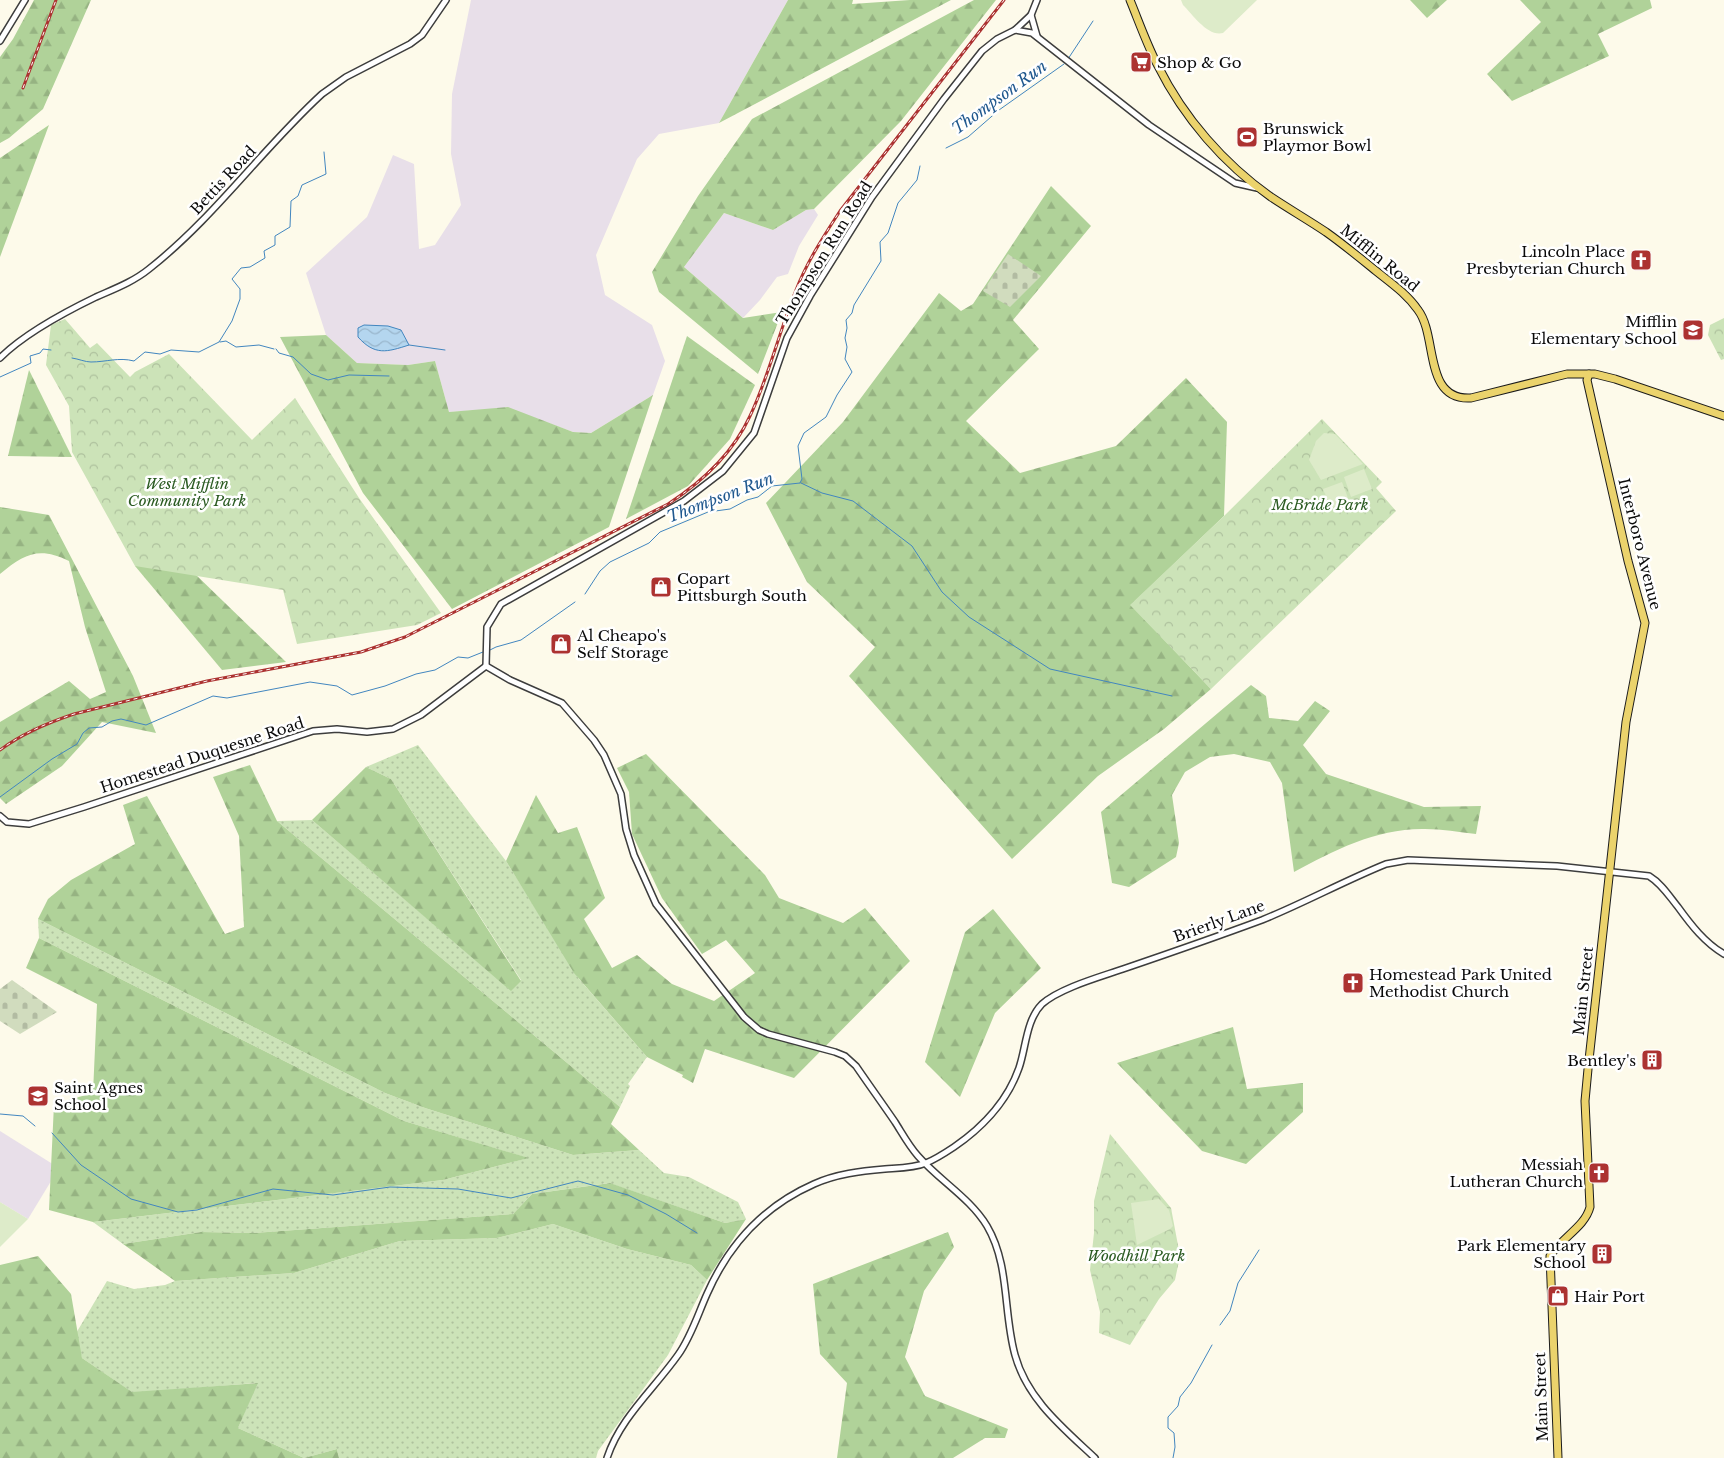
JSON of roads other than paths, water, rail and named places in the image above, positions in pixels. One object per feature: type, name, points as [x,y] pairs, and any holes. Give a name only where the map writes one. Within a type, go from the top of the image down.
[{"type":"main road","points":[[1130,0],[1158,66],[1184,110],[1225,158],[1260,188]]},
{"type":"main road","name":"Mifflin Road","points":[[1260,188],[1327,233],[1407,296],[1425,320],[1436,372],[1443,386],[1452,394],[1462,398],[1471,398],[1564,375],[1589,374],[1615,379],[1724,416]]},
{"type":"main road","name":"Interboro Avenue","points":[[1589,374],[1588,380],[1593,404],[1628,560],[1645,624],[1626,722],[1610,871]]},
{"type":"main road","name":"Main Street","points":[[1558,1458],[1550,1256],[1554,1249],[1586,1218],[1590,1207],[1586,1101],[1610,871]]},
{"type":"street","points":[[0,41],[25,0]]},
{"type":"street","name":"Bettis Road","points":[[0,358],[27,335],[94,298],[134,279],[166,255],[199,224],[322,94],[346,77],[410,44],[422,35],[446,0]]},
{"type":"street","name":"Thompson Run Road","points":[[486,666],[487,627],[501,604],[684,501],[723,471],[754,433],[787,338],[810,296],[872,197],[982,51],[997,39],[1015,30],[1031,15],[1037,0]]},
{"type":"street","points":[[1031,15],[1037,37]]},
{"type":"street","points":[[1015,30],[1028,32],[1037,37]]},
{"type":"street","name":"Mifflin Road","points":[[1037,37],[1149,125],[1227,178],[1235,183],[1260,188]]},
{"type":"street","points":[[486,666],[510,680],[562,703],[594,740],[604,755],[621,794],[626,829],[631,846],[656,904],[744,1017],[759,1030],[768,1034],[845,1056],[856,1066],[918,1156],[974,1208],[987,1226],[997,1246],[1005,1282],[1012,1345],[1026,1383],[1039,1403],[1095,1458]]},
{"type":"street","name":"Homestead Duquesne Road","points":[[0,816],[6,822],[29,824],[313,731],[337,729],[367,732],[392,729],[421,715],[486,666]]},
{"type":"street","name":"Brierly Lane","points":[[926,1163],[951,1149],[976,1131],[993,1114],[1007,1094],[1020,1067],[1032,1020],[1037,1010],[1043,1004],[1061,993],[1101,976],[1266,918],[1366,872],[1397,862],[1408,860],[1557,866],[1649,876],[1657,881],[1702,937],[1724,954]]},
{"type":"street","points":[[607,1458],[610,1448],[626,1421],[678,1356],[716,1275],[732,1248],[767,1212],[777,1204],[814,1184],[836,1176],[926,1163]]},
{"type":"water","points":[[364,325],[388,326],[401,330],[409,345],[388,351],[376,350],[358,337],[358,328]]},
{"type":"waterway","name":"Thompson Run","points":[[1068,59],[1093,21]]},
{"type":"waterway","name":"Thompson Run","points":[[946,148],[968,137],[999,110],[1064,64]]},
{"type":"waterway","points":[[72,358],[86,362],[134,361],[145,352],[160,354],[171,350],[199,352],[219,342],[232,321],[240,299],[240,289],[232,279],[241,268],[250,267],[265,258],[264,251],[275,245],[275,236],[290,227],[291,201],[298,196],[302,185],[326,174],[324,152]]},
{"type":"waterway","name":"Thompson Run","points":[[585,594],[600,571],[610,562],[649,543],[660,532],[708,512],[730,509],[747,500],[758,497],[772,486],[800,483],[802,479],[798,446],[804,433],[826,417],[852,372],[845,359],[847,347],[845,338],[846,320],[852,313],[854,305],[881,261],[880,242],[888,233],[898,203],[917,180],[920,166]]},
{"type":"waterway","points":[[220,342],[226,341],[236,347],[259,345],[274,349]]},
{"type":"waterway","points":[[409,345],[445,350]]},
{"type":"waterway","points":[[0,377],[31,363],[30,356],[40,353],[43,349],[51,350]]},
{"type":"waterway","points":[[276,349],[279,353],[293,357],[311,374],[328,380],[349,375],[389,376]]},
{"type":"waterway","points":[[801,483],[822,493],[853,501],[912,546],[942,592],[969,617],[1050,669],[1172,696]]},
{"type":"waterway","name":"Thompson Run","points":[[488,651],[521,640],[575,602]]},
{"type":"waterway","name":"Thompson Run","points":[[0,797],[52,759],[77,744],[83,733],[89,728],[102,727],[112,721],[121,719],[146,725],[213,696],[227,698],[310,682],[337,686],[352,695],[385,686],[416,674],[435,670],[458,657],[468,658],[483,652]]},
{"type":"waterway","points":[[0,1114],[23,1116],[35,1126]]},
{"type":"waterway","points":[[52,1133],[81,1165],[131,1199],[178,1212],[197,1210],[273,1189],[333,1195],[390,1187],[458,1189],[511,1198],[578,1181],[628,1195],[666,1214],[697,1233]]},
{"type":"waterway","points":[[1220,1325],[1230,1311],[1238,1283],[1259,1250]]},
{"type":"waterway","points":[[1173,1458],[1175,1447],[1174,1433],[1168,1428],[1168,1417],[1178,1406],[1180,1397],[1191,1383],[1212,1345]]},
{"type":"railway","points":[[23,88],[56,0]]},
{"type":"railway","points":[[0,750],[17,738],[74,714],[207,681],[361,652],[405,637],[668,504],[681,495],[715,466],[743,430],[763,385],[800,280],[840,211],[1004,0]]},
{"type":"place","name":"Shop & Go","points":[[1141,62]]},
{"type":"place","name":"Brunswick Playmor Bowl","points":[[1247,137]]},
{"type":"place","name":"Lincoln Place Presbyterian Church","points":[[1641,260]]},
{"type":"place","name":"Mifflin Elementary School","points":[[1693,330]]},
{"type":"place","name":"Copart Pittsburgh South","points":[[661,587]]},
{"type":"place","name":"Al Cheapo's Self Storage","points":[[561,644]]},
{"type":"place","name":"Homestead Park United Methodist Church","points":[[1353,983]]},
{"type":"place","name":"Bentley's","points":[[1652,1060]]},
{"type":"place","name":"Saint Agnes School","points":[[38,1096]]},
{"type":"place","name":"Messiah Lutheran Church","points":[[1599,1173]]},
{"type":"place","name":"Park Elementary School","points":[[1602,1254]]},
{"type":"place","name":"Hair Port","points":[[1558,1296]]},
{"type":"park label","name":"West Mifflin Community Park","points":[[187,492]]},
{"type":"park label","name":"McBride Park","points":[[1320,504]]},
{"type":"park label","name":"Woodhill Park","points":[[1136,1255]]}]
